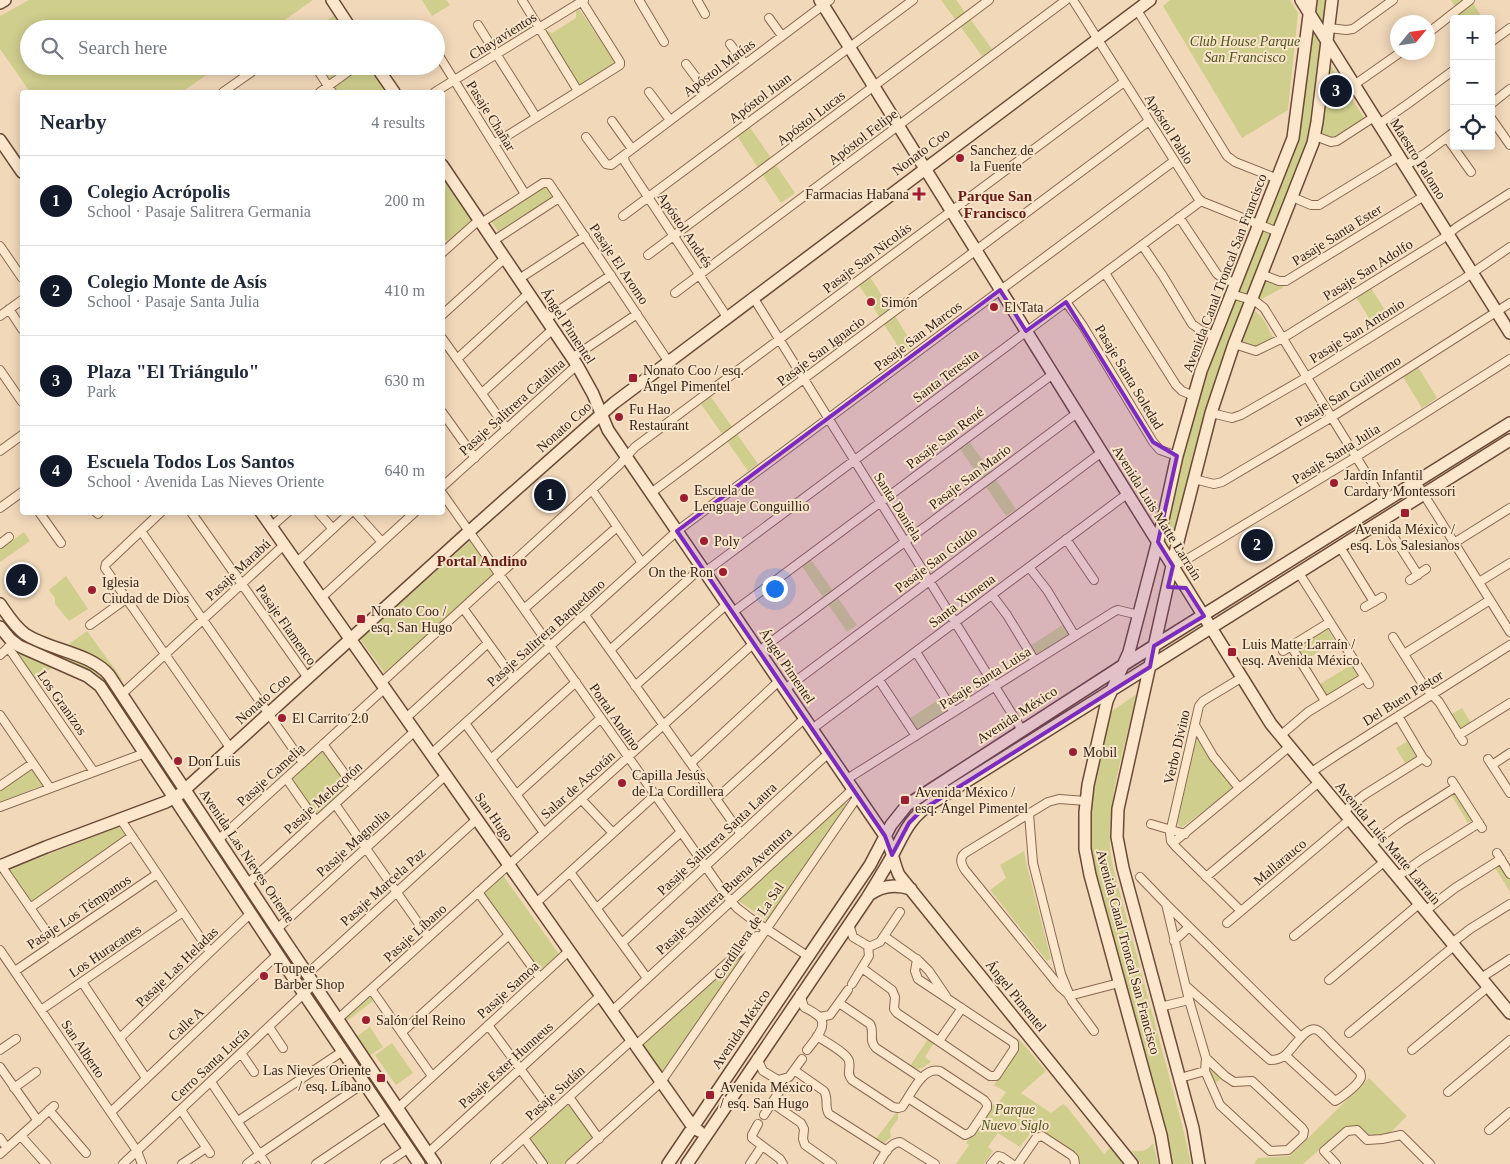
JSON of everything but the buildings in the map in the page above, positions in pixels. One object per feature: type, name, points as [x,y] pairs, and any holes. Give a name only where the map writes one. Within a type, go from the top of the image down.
[{"type":"street","points":[[0,3],[5,0]]},
{"type":"street","points":[[332,0],[345,20]]},
{"type":"street","points":[[522,0],[578,91]]},
{"type":"street","points":[[639,0],[664,42]]},
{"type":"street","points":[[697,0],[705,14]]},
{"type":"street","name":"Apóstol Juan","points":[[623,216],[913,0]]},
{"type":"street","name":"Apóstol Lucas","points":[[648,255],[989,0]]},
{"type":"street","name":"Apóstol Felipe","points":[[675,293],[1066,0]]},
{"type":"street","name":"Apóstol Pablo","points":[[1073,0],[1201,201]]},
{"type":"street","name":"Nonato Coo","points":[[0,865],[175,798],[469,531],[626,393],[1150,0]]},
{"type":"street","name":"Maestro Palomo","points":[[1301,0],[1510,333]]},
{"type":"street","name":"Avenida Canal Troncal San Francisco","points":[[1166,1164],[1160,1134],[1087,862],[1084,836],[1086,801],[1107,701],[1125,664],[1158,542],[1177,456],[1194,396],[1214,336],[1293,138],[1311,0]]},
{"type":"street","name":"Avenida Canal Troncal San Francisco","points":[[1199,1164],[1193,1128],[1180,1078],[1122,868],[1116,830],[1122,787],[1172,566],[1211,413],[1260,274],[1292,198],[1315,136],[1332,0]]},
{"type":"street","points":[[1328,28],[1353,29],[1393,0]]},
{"type":"street","points":[[1435,27],[1470,0]]},
{"type":"street","points":[[494,144],[620,64],[582,1]]},
{"type":"street","name":"Chayavientos","points":[[438,90],[582,1]]},
{"type":"street","name":"Avenida Luis Matte Larraín","points":[[824,2],[849,47],[1265,715],[1318,783],[1510,1013]]},
{"type":"street","name":"Apóstol Matías","points":[[624,157],[632,148],[782,36],[824,2]]},
{"type":"street","points":[[1137,10],[1227,156],[1235,162],[1278,179]]},
{"type":"street","points":[[768,18],[782,36]]},
{"type":"street","points":[[478,25],[536,117]]},
{"type":"street","points":[[1495,39],[1510,28]]},
{"type":"street","points":[[730,44],[745,64]]},
{"type":"street","points":[[1354,85],[1390,60]]},
{"type":"street","points":[[686,64],[707,92]]},
{"type":"street","name":"Pasaje Chañar","points":[[445,66],[525,194]]},
{"type":"street","points":[[1315,136],[1331,142],[1337,141],[1409,103],[1450,73]]},
{"type":"street","points":[[226,90],[247,75]]},
{"type":"street","points":[[321,75],[330,89],[346,75]]},
{"type":"street","points":[[382,75],[393,90]]},
{"type":"street","name":"Pasaje San Nicolás","points":[[500,574],[636,447],[1124,82]]},
{"type":"street","points":[[1495,101],[1510,90]]},
{"type":"street","points":[[649,92],[670,120]]},
{"type":"street","points":[[612,121],[632,148]]},
{"type":"street","name":"Pasaje San Ignacio","points":[[651,493],[1149,121]]},
{"type":"street","points":[[1495,123],[1510,144]]},
{"type":"street","points":[[1292,198],[1311,205],[1319,205],[1450,135]]},
{"type":"street","points":[[586,137],[607,165],[612,165],[624,157]]},
{"type":"street","points":[[1447,138],[1471,172]]},
{"type":"street","points":[[1,142],[20,169]]},
{"type":"street","name":"Apóstol Andrés","points":[[624,157],[624,162],[727,317]]},
{"type":"street","name":"Pasaje San Marcos","points":[[677,531],[1174,161]]},
{"type":"street","name":"Ángel Pimentel","points":[[445,169],[574,362],[593,394],[608,430],[885,836],[890,845],[899,874],[1132,1164]]},
{"type":"street","name":"Pasaje El Aromo","points":[[525,194],[544,182],[550,184],[668,361]]},
{"type":"street","name":"Pasaje San Adolfo","points":[[1234,344],[1256,351],[1283,338],[1510,193]]},
{"type":"street","points":[[445,247],[480,221],[525,194]]},
{"type":"street","name":"Pasaje Santa Ester","points":[[1260,274],[1281,282],[1286,281],[1424,196]]},
{"type":"street","points":[[493,241],[559,198]]},
{"type":"street","points":[[1201,201],[1278,232]]},
{"type":"street","name":"Santa Teresita","points":[[610,650],[704,569],[854,460],[1201,201]]},
{"type":"street","points":[[1179,217],[1217,274],[1235,283]]},
{"type":"street","points":[[519,279],[585,236]]},
{"type":"street","points":[[1142,245],[1192,324],[1214,336]]},
{"type":"street","points":[[0,246],[20,275]]},
{"type":"street","name":"Pasaje San Antonio","points":[[1211,413],[1232,418],[1238,417],[1307,377],[1510,247]]},
{"type":"street","points":[[445,312],[505,258]]},
{"type":"street","points":[[1105,273],[1176,385],[1182,391],[1194,396]]},
{"type":"street","points":[[546,319],[611,275]]},
{"type":"street","points":[[457,359],[529,293]]},
{"type":"street","points":[[1231,294],[1251,300],[1264,308],[1384,502]]},
{"type":"street","name":"Santa Daniela","points":[[753,297],[1022,730]]},
{"type":"street","points":[[0,316],[20,301]]},
{"type":"street","name":"Pasaje Santa Soledad","points":[[1066,302],[1083,326],[1153,442],[1160,450],[1177,456]]},
{"type":"street","name":"Pasaje San Guillermo","points":[[1194,479],[1214,484],[1219,483],[1332,417],[1510,303]]},
{"type":"street","points":[[9,309],[20,326]]},
{"type":"street","name":"Pasaje Salitrera Catalina","points":[[445,484],[507,429],[574,362],[637,314]]},
{"type":"street","points":[[482,393],[553,329]]},
{"type":"street","points":[[445,342],[507,429]]},
{"type":"street","name":"Pasaje Santa Julia","points":[[1172,566],[1182,563],[1510,359]]},
{"type":"street","points":[[0,370],[20,399]]},
{"type":"street","name":"Pasaje San René","points":[[635,686],[730,608],[880,502],[1053,374]]},
{"type":"street","name":"Pasaje San Mario","points":[[756,647],[905,541],[1077,413]]},
{"type":"street","points":[[445,416],[474,458]]},
{"type":"street","name":"Avenida México","points":[[668,1164],[870,865],[896,818],[912,801],[1125,664],[1510,423]]},
{"type":"street","points":[[1,449],[20,436]]},
{"type":"street","name":"Avenida México","points":[[687,1164],[800,994],[868,896],[909,823],[922,810],[1510,440]]},
{"type":"street","name":"Pasaje San Guido","points":[[691,763],[782,685],[930,581],[1102,452]]},
{"type":"street","points":[[1416,482],[1490,600],[1507,620],[1510,632]]},
{"type":"street","points":[[592,490],[642,564]]},
{"type":"street","points":[[0,508],[20,493]]},
{"type":"street","name":"Santa Ximena","points":[[812,729],[1127,494]]},
{"type":"street","name":"Portal Andino","points":[[445,497],[731,902],[743,913],[809,957]]},
{"type":"street","points":[[1454,543],[1510,508]]},
{"type":"street","points":[[41,515],[61,544]]},
{"type":"street","points":[[158,515],[104,566],[231,749]]},
{"type":"street","name":"Pasaje Flamenco","points":[[193,515],[308,678]]},
{"type":"street","name":"San Hugo","points":[[263,515],[693,1127],[707,1135]]},
{"type":"street","points":[[271,527],[285,515]]},
{"type":"street","points":[[321,515],[333,529]]},
{"type":"street","points":[[296,562],[348,515]]},
{"type":"street","points":[[358,515],[382,542]]},
{"type":"street","points":[[321,598],[412,515]]},
{"type":"street","points":[[1383,520],[1418,575]]},
{"type":"street","points":[[524,609],[617,527]]},
{"type":"street","points":[[141,531],[303,763]]},
{"type":"street","name":"Pasaje Salitrera Baquedano","points":[[431,754],[677,531]]},
{"type":"street","points":[[0,544],[9,537]]},
{"type":"street","points":[[1066,539],[1094,580]]},
{"type":"street","name":"Pasaje Marabú","points":[[122,694],[284,545]]},
{"type":"street","points":[[1340,547],[1374,602]]},
{"type":"street","points":[[1479,582],[1510,563]]},
{"type":"street","points":[[1029,567],[1075,636]]},
{"type":"street","points":[[1410,580],[1426,569]]},
{"type":"street","points":[[1280,736],[1308,712],[1325,701],[1367,680],[1299,573]]},
{"type":"street","name":"Pasaje Camelia","points":[[218,840],[303,763],[500,574]]},
{"type":"street","points":[[1167,592],[1178,587],[1186,588]]},
{"type":"street","points":[[992,595],[1007,615],[1035,661]]},
{"type":"street","points":[[1366,608],[1382,597]]},
{"type":"street","points":[[90,625],[126,599]]},
{"type":"street","points":[[1404,654],[1490,600]]},
{"type":"street","name":"Avenida Las Nieves Oriente","points":[[0,604],[13,622],[27,635],[92,662],[109,675],[435,1164]]},
{"type":"street","points":[[463,608],[514,679]]},
{"type":"street","name":"Pasaje Santa Luisa","points":[[852,788],[916,736],[1117,610],[1139,614]]},
{"type":"street","points":[[585,615],[741,834]]},
{"type":"street","points":[[1283,651],[1330,622]]},
{"type":"street","name":"Avenida Las Nieves Oriente","points":[[0,627],[11,645],[24,648],[97,682],[419,1164]]},
{"type":"street","points":[[1393,637],[1424,686],[1439,702],[1461,738],[1510,703]]},
{"type":"street","points":[[406,718],[488,643]]},
{"type":"street","points":[[0,655],[11,645]]},
{"type":"street","name":"Los Granizos","points":[[11,645],[94,772]]},
{"type":"street","name":"Del Buen Pastor","points":[[1310,773],[1510,645]]},
{"type":"street","points":[[1291,646],[1325,701]]},
{"type":"street","name":"Salar de Ascotán","points":[[509,865],[663,725],[756,647]]},
{"type":"street","points":[[916,652],[954,712]]},
{"type":"street","name":"Verbo Divino","points":[[1173,844],[1170,837],[1171,830],[1199,706],[1203,701],[1242,678]]},
{"type":"street","points":[[878,680],[916,736]]},
{"type":"street","points":[[491,759],[576,682]]},
{"type":"street","points":[[0,714],[4,727],[50,788]]},
{"type":"street","name":"Mallarauco","points":[[1227,923],[1346,816],[1364,795],[1425,760],[1398,716]]},
{"type":"street","points":[[517,794],[601,718]]},
{"type":"street","points":[[716,799],[805,718]]},
{"type":"street","points":[[465,723],[544,833]]},
{"type":"street","points":[[1194,725],[1213,756],[1239,788]]},
{"type":"street","name":"Pasaje Melocotón","points":[[247,884],[415,731]]},
{"type":"street","points":[[323,744],[354,786]]},
{"type":"street","points":[[1241,911],[1173,844],[1289,747]]},
{"type":"street","points":[[0,807],[145,753]]},
{"type":"street","name":"Pasaje Salitrera Santa Laura","points":[[622,943],[829,753]]},
{"type":"street","points":[[1510,753],[1490,762],[1510,793]]},
{"type":"street","points":[[0,786],[33,763]]},
{"type":"street","name":"Pasaje Magnolia","points":[[277,929],[446,775]]},
{"type":"street","points":[[286,778],[316,821]]},
{"type":"street","points":[[1206,877],[1318,783]]},
{"type":"street","points":[[1370,845],[1454,784],[1480,825],[1416,863],[1397,878]]},
{"type":"street","name":"Pasaje Salitrera Buena Aventura","points":[[612,1011],[852,788]]},
{"type":"street","name":"Cordillera de La Sal","points":[[574,1163],[662,1082],[766,928],[852,788]]},
{"type":"street","points":[[536,903],[655,795]]},
{"type":"street","points":[[581,799],[612,833]]},
{"type":"street","points":[[1086,801],[1055,799],[1048,802],[964,852],[961,858],[965,870],[1068,995],[1094,1031]]},
{"type":"street","points":[[335,804],[428,937]]},
{"type":"street","points":[[1029,814],[1033,863],[1068,995]]},
{"type":"street","points":[[121,820],[210,952]]},
{"type":"street","name":"Pasaje Marcela Paz","points":[[307,974],[477,820]]},
{"type":"street","points":[[1151,824],[1185,834]]},
{"type":"street","points":[[597,908],[681,832]]},
{"type":"street","points":[[30,908],[132,836]]},
{"type":"street","points":[[1329,980],[1422,907],[1455,888],[1499,856],[1510,874]]},
{"type":"street","points":[[1294,936],[1384,862]]},
{"type":"street","points":[[0,865],[55,944]]},
{"type":"street","name":"Pasaje Líbano","points":[[338,1020],[509,865]]},
{"type":"street","points":[[570,872],[647,978]]},
{"type":"street","name":"Pasaje Los Témpanos","points":[[15,972],[157,874]]},
{"type":"street","points":[[1140,877],[1301,1037]]},
{"type":"street","points":[[868,896],[885,887],[898,886],[911,889]]},
{"type":"street","points":[[478,892],[540,978]]},
{"type":"street","points":[[1166,904],[1190,1003],[1206,1058],[1205,1071],[1220,1105],[1270,1151],[1288,1150],[1303,1136],[1304,1131],[1302,1128],[1252,1081],[1234,1082],[1206,1058]]},
{"type":"street","points":[[1349,1033],[1470,930],[1510,904]]},
{"type":"street","name":"Los Huracanes","points":[[41,1010],[183,912]]},
{"type":"street","points":[[836,942],[853,937],[868,946],[878,944],[900,912]]},
{"type":"street","name":"Pasaje Las Heladas","points":[[120,1038],[251,913]]},
{"type":"street","points":[[849,924],[853,937]]},
{"type":"street","points":[[1174,941],[1189,927]]},
{"type":"street","name":"Pasaje Sudán","points":[[495,1164],[569,1097],[766,928]]},
{"type":"street","points":[[402,1032],[509,934]]},
{"type":"street","points":[[884,936],[917,959],[948,999]]},
{"type":"street","points":[[800,994],[804,1007],[820,1017],[830,1015],[869,956],[868,946]]},
{"type":"street","name":"San Alberto","points":[[0,950],[137,1151],[142,1164]]},
{"type":"street","name":"Pasaje Samoa","points":[[398,1108],[569,951]]},
{"type":"street","name":"Calle A","points":[[111,1112],[278,954]]},
{"type":"street","points":[[862,968],[892,990],[895,997],[893,1007],[895,1011],[994,1077],[998,1074],[1015,1045],[918,979],[915,970],[917,959]]},
{"type":"street","points":[[1412,1050],[1510,959]]},
{"type":"street","points":[[82,982],[146,1078]]},
{"type":"street","points":[[1068,995],[1119,983]]},
{"type":"street","name":"Cerro Santa Lucía","points":[[123,1164],[314,984]]},
{"type":"street","points":[[1186,986],[1270,1060],[1286,1056],[1301,1037],[1309,1030],[1314,1029],[1318,1030],[1360,1072],[1361,1076],[1359,1081],[1335,1101],[1286,1056]]},
{"type":"street","points":[[371,989],[432,1076]]},
{"type":"street","name":"Pasaje Ester Hunneus","points":[[428,1153],[601,995]]},
{"type":"street","points":[[1160,1007],[1204,1001]]},
{"type":"street","points":[[839,1003],[870,1024],[872,1028],[871,1041],[876,1048],[921,1078]]},
{"type":"street","points":[[788,1012],[804,1007]]},
{"type":"street","points":[[939,1041],[962,1008]]},
{"type":"street","points":[[807,1050],[822,1027],[820,1017]]},
{"type":"street","points":[[488,1025],[552,1112]]},
{"type":"street","points":[[269,1027],[283,1048]]},
{"type":"street","points":[[817,1036],[849,1060],[848,1074],[850,1078],[893,1107],[898,1108],[903,1105],[921,1078],[930,1070],[940,1071],[984,1100],[987,1104],[987,1109],[971,1132],[965,1135],[908,1098]]},
{"type":"street","points":[[0,1050],[16,1039]]},
{"type":"street","points":[[1448,1092],[1510,1040]]},
{"type":"street","points":[[238,1121],[343,1051]]},
{"type":"street","points":[[241,1053],[254,1072]]},
{"type":"street","points":[[757,1058],[763,1071],[778,1080],[789,1077],[802,1059]]},
{"type":"street","points":[[0,1067],[38,1121]]},
{"type":"street","points":[[794,1070],[824,1091],[827,1095],[826,1110],[830,1114],[886,1151]]},
{"type":"street","points":[[745,1076],[763,1071]]},
{"type":"street","points":[[1180,1078],[1205,1071]]},
{"type":"street","points":[[14,1088],[36,1072]]},
{"type":"street","points":[[1211,1086],[1225,1076]]},
{"type":"street","points":[[764,1114],[780,1089],[778,1080]]},
{"type":"street","points":[[211,1082],[266,1164]]},
{"type":"street","points":[[247,1164],[364,1083]]},
{"type":"street","points":[[569,1097],[599,1139]]},
{"type":"street","points":[[772,1103],[801,1123],[804,1129],[803,1139],[805,1145],[832,1164]]},
{"type":"street","points":[[0,1154],[51,1108],[86,1153]]},
{"type":"street","points":[[180,1110],[208,1150],[182,1164]]},
{"type":"street","points":[[1488,1130],[1510,1112]]},
{"type":"street","points":[[316,1164],[387,1116]]},
{"type":"street","points":[[758,1124],[752,1136],[753,1140],[780,1159],[783,1164]]},
{"type":"street","points":[[1336,1164],[1324,1151],[1347,1131],[1357,1130],[1368,1140],[1401,1135],[1430,1164]]},
{"type":"street","points":[[20,1136],[46,1164]]},
{"type":"street","points":[[1018,1164],[1036,1138],[1042,1136],[1071,1155],[1074,1158],[1075,1164]]},
{"type":"street","points":[[0,1138],[7,1148]]},
{"type":"street","points":[[524,1138],[543,1164]]},
{"type":"street","points":[[878,1164],[892,1144],[900,1142],[935,1164]]},
{"type":"street","points":[[750,1164],[762,1146]]},
{"type":"street","points":[[385,1164],[408,1148]]},
{"type":"street","points":[[991,1164],[996,1157],[1000,1156],[1012,1164]]},
{"type":"highlighted area","points":[[1000,290],[1026,331],[1066,302],[1153,442],[1177,456],[1158,542],[1173,566],[1168,587],[1186,588],[1204,616],[1154,646],[1150,667],[922,810],[909,823],[892,855],[885,836],[677,531]]},
{"type":"green space","points":[[29,0],[313,0],[285,20],[20,20],[20,75],[206,75],[185,90],[29,90],[0,49],[0,16]]},
{"type":"green space","points":[[422,0],[446,0],[450,5],[432,16]]},
{"type":"green space","points":[[941,0],[956,0],[992,49],[982,56]]},
{"type":"green space","name":"Club House Parque San Francisco","points":[[1170,0],[1290,0],[1298,13],[1288,110],[1242,138],[1163,6]]},
{"type":"green space","points":[[1316,0],[1328,0],[1311,132],[1242,306],[1222,367],[1173,550],[1162,538],[1210,358],[1286,168]]},
{"type":"green space","points":[[1451,0],[1471,0],[1480,15],[1460,15]]},
{"type":"green space","points":[[579,9],[617,64],[578,88],[543,31],[552,33],[576,18],[576,11]]},
{"type":"green space","points":[[337,13],[341,20],[328,20]]},
{"type":"green space","points":[[1328,61],[1366,121],[1337,139],[1330,139],[1319,135]]},
{"type":"green space","points":[[325,75],[378,75],[388,90],[335,90]]},
{"type":"green space","points":[[749,126],[795,193],[781,203],[736,134]]},
{"type":"green space","points":[[445,176],[475,220],[448,244],[445,240]]},
{"type":"green space","points":[[547,184],[555,196],[499,233],[490,219]]},
{"type":"green space","points":[[870,277],[914,346],[903,354],[859,285]]},
{"type":"green space","points":[[1264,279],[1284,287],[1262,299],[1264,303],[1256,299]]},
{"type":"green space","points":[[1371,288],[1390,318],[1375,328],[1356,297]]},
{"type":"green space","points":[[1252,310],[1263,318],[1273,338],[1253,350],[1238,345]]},
{"type":"green space","points":[[1418,367],[1437,398],[1422,408],[1403,377]]},
{"type":"green space","points":[[711,397],[758,464],[748,471],[701,404]]},
{"type":"green space","points":[[970,442],[1016,509],[1006,516],[960,449]]},
{"type":"green space","points":[[24,532],[30,541],[0,562],[0,545],[4,543],[6,545]]},
{"type":"green space","points":[[470,541],[494,574],[386,675],[360,639]]},
{"type":"green space","points":[[810,558],[857,625],[847,632],[801,565]]},
{"type":"green space","points":[[66,576],[88,609],[69,621],[55,604],[55,598],[49,590]]},
{"type":"green space","points":[[0,609],[20,636],[102,672],[178,788],[174,790],[102,681],[96,675],[17,640],[0,617]]},
{"type":"green space","points":[[1064,624],[1070,636],[1037,657],[1028,647]]},
{"type":"green space","points":[[1327,628],[1335,641],[1303,662],[1294,649]]},
{"type":"green space","points":[[87,631],[122,679],[120,681],[100,658],[69,644]]},
{"type":"green space","points":[[12,648],[52,668],[34,680]]},
{"type":"green space","points":[[1351,665],[1358,676],[1327,696],[1320,684]]},
{"type":"green space","points":[[1137,694],[1121,757],[1113,800],[1110,821],[1112,863],[1191,1164],[1172,1164],[1168,1136],[1097,881],[1090,842],[1091,804],[1109,713]]},
{"type":"green space","points":[[941,698],[950,711],[918,733],[907,720]]},
{"type":"green space","points":[[1462,708],[1471,723],[1460,730],[1450,715]]},
{"type":"green space","points":[[1197,737],[1209,758],[1234,788],[1181,828],[1177,823]]},
{"type":"green space","points":[[1408,741],[1417,756],[1405,763],[1396,748]]},
{"type":"green space","points":[[323,749],[349,784],[348,788],[319,815],[315,815],[291,781],[292,777]]},
{"type":"green space","points":[[31,767],[43,785],[0,802],[0,788]]},
{"type":"green space","points":[[1455,790],[1473,820],[1468,823],[1450,793]]},
{"type":"green space","points":[[844,802],[847,805],[769,922],[736,899]]},
{"type":"green space","points":[[189,803],[307,980],[306,983],[302,984],[184,806]]},
{"type":"green space","points":[[119,827],[126,836],[30,903],[7,870]]},
{"type":"green space","points":[[1024,851],[1051,959],[1047,961],[990,890],[1006,878],[1000,865]]},
{"type":"green space","points":[[1499,863],[1510,880],[1510,892],[1494,866]]},
{"type":"green space","points":[[502,874],[559,954],[538,972],[482,892]]},
{"type":"green space","points":[[748,949],[662,1077],[641,1047]]},
{"type":"green space","points":[[368,993],[373,1001],[347,1021],[343,1016]]},
{"type":"green space","points":[[312,994],[315,994],[430,1164],[423,1164],[310,997]]},
{"type":"green space","points":[[370,1027],[383,1047],[369,1056],[357,1036]]},
{"type":"green space","name":"Parque Nuevo Siglo","points":[[1018,1038],[1046,1071],[1021,1093],[1051,1113],[1063,1104],[1104,1154],[1110,1148],[1124,1164],[1079,1164],[1073,1153],[1042,1130],[1032,1131],[1020,1147],[998,1133],[988,1147],[993,1151],[984,1164],[956,1164],[969,1145],[966,1143],[993,1104],[997,1105],[1006,1092],[994,1085],[1019,1045]]},
{"type":"green space","points":[[928,1039],[934,1043],[925,1057],[931,1062],[919,1069],[913,1068],[910,1066]]},
{"type":"green space","points":[[392,1043],[413,1073],[396,1085],[375,1055]]},
{"type":"green space","points":[[1206,1058],[1225,1076],[1211,1086]]},
{"type":"green space","points":[[1369,1078],[1407,1116],[1389,1134],[1369,1137],[1357,1126],[1349,1126],[1343,1129],[1303,1164],[1254,1164],[1258,1158],[1290,1156]]},
{"type":"green space","points":[[567,1103],[593,1136],[563,1164],[548,1164],[530,1139]]},
{"type":"green space","points":[[898,1110],[898,1119],[890,1130],[891,1137],[883,1144],[875,1140]]},
{"type":"green space","points":[[1153,1143],[1158,1164],[1141,1164],[1132,1151],[1141,1151]]},
{"type":"place","name":"Plaza \"El Triángulo\"","points":[[1336,91]]},
{"type":"place","name":"Sanchez de la Fuente","points":[[960,158]]},
{"type":"place","name":"Farmacias Habana","points":[[919,194]]},
{"type":"place","name":"Simón","points":[[871,302]]},
{"type":"place","name":"El Tata","points":[[994,307]]},
{"type":"place","name":"Nonato Coo / esq. Ángel Pimentel","points":[[633,378]]},
{"type":"place","name":"Fu Hao Restaurant","points":[[619,417]]},
{"type":"place","name":"Jardín Infantil Cardary Montessori","points":[[1334,483]]},
{"type":"place","name":"Colegio Acrópolis","points":[[550,495]]},
{"type":"place","name":"Escuela de Lenguaje Conguillio","points":[[684,498]]},
{"type":"place","name":"Avenida México / esq. Los Salesianos","points":[[1405,513]]},
{"type":"place","name":"Poly","points":[[704,541]]},
{"type":"place","name":"Colegio Monte de Asís","points":[[1257,545]]},
{"type":"place","name":"On the Ron","points":[[723,572]]},
{"type":"place","name":"Escuela Todos Los Santos","points":[[22,580]]},
{"type":"place","name":"Iglesia Ciudad de Dios","points":[[92,590]]},
{"type":"place","name":"Nonato Coo / esq. San Hugo","points":[[361,619]]},
{"type":"place","name":"Luis Matte Larraín / esq. Avenida México","points":[[1232,652]]},
{"type":"place","name":"El Carrito 2.0","points":[[282,718]]},
{"type":"place","name":"Mobil","points":[[1073,752]]},
{"type":"place","name":"Don Luis","points":[[178,761]]},
{"type":"place","name":"Capilla Jesús de La Cordillera","points":[[622,783]]},
{"type":"place","name":"Avenida México / esq. Ángel Pimentel","points":[[905,800]]},
{"type":"place","name":"Toupee Barber Shop","points":[[264,976]]},
{"type":"place","name":"Salón del Reino","points":[[366,1020]]},
{"type":"place","name":"Las Nieves Oriente / esq. Líbano","points":[[381,1078]]},
{"type":"place","name":"Avenida México / esq. San Hugo","points":[[710,1095]]},
{"type":"district","name":"Parque San Francisco","points":[[995,204]]},
{"type":"district","name":"Portal Andino","points":[[482,561]]}]
